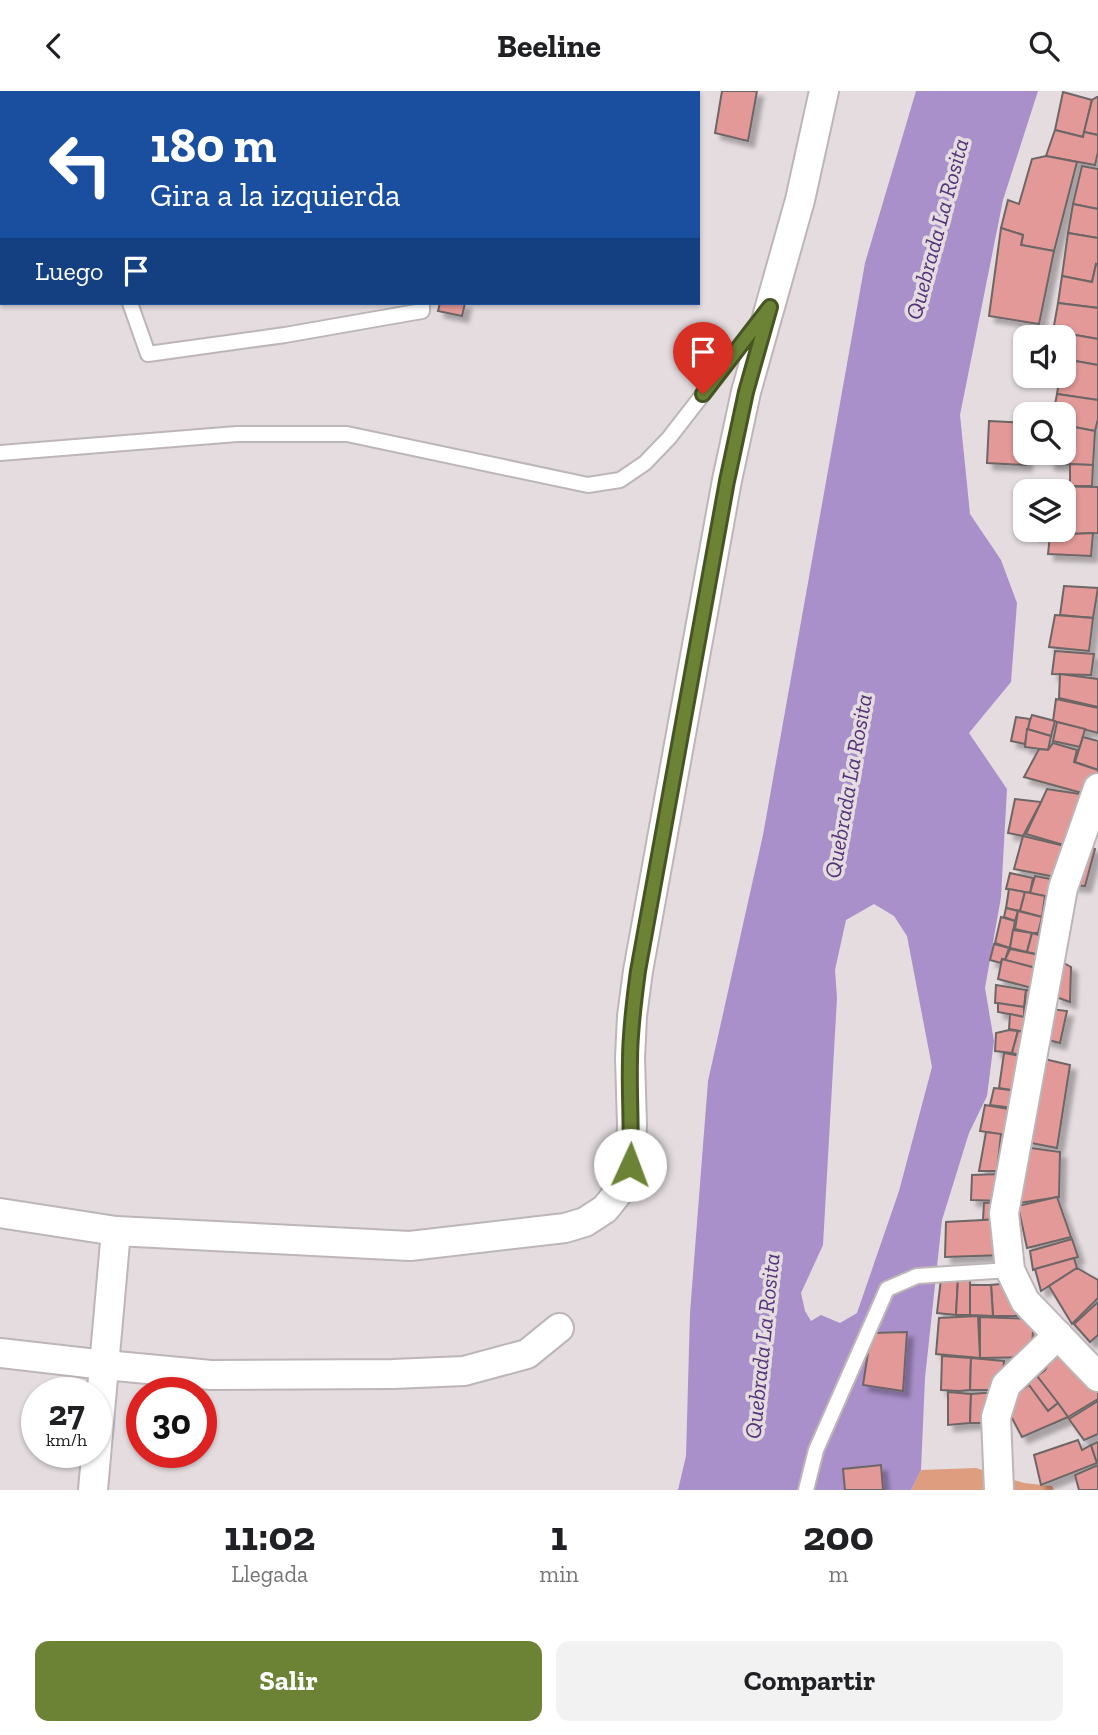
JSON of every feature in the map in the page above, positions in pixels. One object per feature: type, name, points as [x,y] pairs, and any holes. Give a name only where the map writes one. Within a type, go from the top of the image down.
[{"type":"street","points":[[0,1213],[116,1231],[410,1246],[565,1228],[585,1222],[605,1209],[621,1189],[630,1165],[630,1058],[638,971],[727,481],[746,392],[800,200],[824,91]]},
{"type":"street","points":[[1098,788],[1063,888],[1004,1213],[1010,1269],[1025,1301],[1098,1377]]},
{"type":"street","points":[[93,1490],[116,1231]]},
{"type":"street","points":[[0,1353],[211,1375],[464,1371],[527,1354],[559,1328]]},
{"type":"street","points":[[999,1490],[996,1417],[1006,1385],[1058,1335]]},
{"type":"lane","points":[[131,305],[148,353],[285,335],[422,311],[422,305]]},
{"type":"lane","points":[[0,453],[237,434],[347,434],[588,485],[620,480],[645,463],[669,438],[770,307]]},
{"type":"lane","points":[[806,1490],[816,1450],[887,1289],[917,1276],[1010,1269]]},
{"type":"shaded area","points":[[976,1468],[1024,1483],[1052,1486],[1054,1490],[911,1490],[921,1470]]},
{"type":"water","name":"Quebrada La Rosita","points":[[916,91],[1038,91],[1003,200],[960,415],[970,514],[1001,560],[1017,603],[1011,682],[969,733],[1007,789],[1001,897],[985,988],[994,1041],[987,1096],[969,1133],[942,1220],[925,1378],[921,1470],[911,1490],[678,1490],[686,1456],[690,1313],[708,1081],[763,835],[865,263]],"holes":[[[874,904],[894,916],[907,936],[932,1067],[899,1191],[857,1313],[840,1323],[821,1315],[811,1321],[805,1311],[801,1293],[823,1245],[837,998],[835,970],[846,920]]]},
{"type":"building","points":[[722,91],[757,91],[748,141],[715,133]]},
{"type":"building","points":[[1063,92],[1092,100],[1083,137],[1055,130]]},
{"type":"building","points":[[1098,97],[1098,135],[1084,132],[1092,100]]},
{"type":"building","points":[[1055,130],[1083,137],[1084,132],[1098,135],[1095,165],[1046,156]]},
{"type":"building","points":[[1046,156],[1077,162],[1054,251],[1021,245],[1023,235],[1001,228],[1008,200],[1019,204],[1032,159]]},
{"type":"building","points":[[1082,166],[1098,169],[1098,209],[1073,204]]},
{"type":"building","points":[[1073,204],[1098,209],[1098,238],[1068,233]]},
{"type":"building","points":[[1001,228],[1023,235],[1021,245],[1054,251],[1039,324],[989,316]]},
{"type":"building","points":[[1068,233],[1098,238],[1098,265],[1096,264],[1092,282],[1062,276]]},
{"type":"building","points":[[1096,264],[1098,308],[1058,303],[1062,276],[1092,282]]},
{"type":"building","points":[[1058,303],[1098,308],[1098,339],[1076,335],[1076,325],[1054,325]]},
{"type":"building","points":[[440,305],[465,305],[462,316],[438,311]]},
{"type":"building","points":[[1076,335],[1098,339],[1098,365],[1076,361]]},
{"type":"building","points":[[1076,361],[1098,365],[1098,400],[1057,394],[1058,388],[1076,388]]},
{"type":"building","points":[[1057,394],[1098,400],[1095,431],[1076,427],[1076,402],[1055,402]]},
{"type":"building","points":[[989,421],[1013,422],[1013,464],[987,463]]},
{"type":"building","points":[[1076,427],[1095,431],[1093,465],[1076,465]]},
{"type":"building","points":[[1070,465],[1093,465],[1092,486],[1076,486],[1076,479],[1070,479]]},
{"type":"building","points":[[1076,487],[1098,487],[1098,533],[1076,534]]},
{"type":"building","points":[[1093,533],[1091,556],[1048,554],[1049,542],[1076,542],[1076,534]]},
{"type":"building","points":[[1064,586],[1098,588],[1093,618],[1060,615]]},
{"type":"building","points":[[1055,615],[1093,618],[1089,651],[1049,647]]},
{"type":"building","points":[[1055,651],[1094,654],[1091,675],[1052,674]]},
{"type":"building","points":[[1060,674],[1098,679],[1098,707],[1059,698]]},
{"type":"building","points":[[1056,699],[1098,708],[1098,733],[1053,721]]},
{"type":"building","points":[[1032,715],[1055,721],[1051,736],[1027,729]]},
{"type":"building","points":[[1016,717],[1030,719],[1025,744],[1011,741]]},
{"type":"building","points":[[1057,722],[1085,729],[1080,747],[1053,741]]},
{"type":"building","points":[[1027,729],[1051,736],[1048,750],[1025,747]]},
{"type":"building","points":[[1083,737],[1098,741],[1098,770],[1075,762]]},
{"type":"building","points":[[1053,743],[1077,750],[1074,762],[1098,770],[1093,796],[1024,777],[1039,749],[1048,750]]},
{"type":"building","points":[[1047,789],[1093,796],[1074,848],[1026,834]]},
{"type":"building","points":[[1015,799],[1041,802],[1023,836],[1008,833]]},
{"type":"building","points":[[1023,836],[1069,847],[1061,878],[1014,869]]},
{"type":"building","points":[[1085,845],[1095,849],[1085,886],[1071,885]]},
{"type":"building","points":[[1010,873],[1033,878],[1030,893],[1006,889]]},
{"type":"building","points":[[1035,876],[1061,881],[1058,899],[1030,893]]},
{"type":"building","points":[[1009,889],[1025,892],[1020,911],[1006,908]]},
{"type":"building","points":[[1025,892],[1045,896],[1042,917],[1020,911]]},
{"type":"building","points":[[1006,908],[1018,911],[1015,921],[1004,917]]},
{"type":"building","points":[[1018,911],[1042,917],[1038,933],[1015,929]]},
{"type":"building","points":[[1001,917],[1015,921],[1010,948],[995,943]]},
{"type":"building","points":[[1013,930],[1032,933],[1027,952],[1010,948]]},
{"type":"building","points":[[1032,933],[1042,936],[1049,957],[1027,952]]},
{"type":"building","points":[[994,944],[1009,948],[1005,960],[1002,959],[1001,963],[990,960]]},
{"type":"building","points":[[1010,949],[1049,957],[1047,971],[1005,960]]},
{"type":"building","points":[[1002,959],[1047,971],[1043,991],[998,979]]},
{"type":"building","points":[[1062,962],[1071,967],[1070,1002],[1056,997]]},
{"type":"building","points":[[996,985],[1026,990],[1024,1007],[995,1003]]},
{"type":"building","points":[[1026,990],[1042,991],[1038,1020],[1024,1017]]},
{"type":"building","points":[[998,1003],[1024,1007],[1024,1017],[998,1012]]},
{"type":"building","points":[[1051,1009],[1067,1011],[1060,1043],[1044,1039]]},
{"type":"building","points":[[1010,1014],[1038,1020],[1036,1034],[1009,1029]]},
{"type":"building","points":[[1018,1031],[1012,1053],[995,1051],[996,1033]]},
{"type":"building","points":[[1018,1031],[1036,1034],[1032,1058],[1012,1053]]},
{"type":"building","points":[[1004,1053],[1032,1058],[1024,1092],[999,1088]]},
{"type":"building","points":[[1040,1058],[1070,1065],[1057,1148],[1026,1142]]},
{"type":"building","points":[[994,1088],[1024,1092],[1021,1109],[990,1105]]},
{"type":"building","points":[[985,1105],[1020,1111],[1016,1137],[980,1131]]},
{"type":"building","points":[[986,1132],[1001,1134],[997,1171],[979,1171]]},
{"type":"building","points":[[1024,1147],[1060,1152],[1059,1197],[1019,1203]]},
{"type":"building","points":[[1001,1174],[1004,1201],[971,1200],[972,1175]]},
{"type":"building","points":[[1057,1197],[1071,1237],[1027,1248],[1018,1206]]},
{"type":"building","points":[[1004,1202],[1001,1219],[983,1220],[984,1203]]},
{"type":"building","points":[[1001,1219],[1005,1255],[945,1257],[946,1222]]},
{"type":"building","points":[[1072,1239],[1078,1257],[1033,1270],[1030,1251]]},
{"type":"building","points":[[1074,1258],[1077,1268],[1041,1291],[1035,1269]]},
{"type":"building","points":[[1077,1268],[1098,1280],[1098,1298],[1072,1324],[1049,1286]]},
{"type":"building","points":[[958,1278],[956,1315],[937,1313],[941,1279]]},
{"type":"building","points":[[958,1278],[970,1280],[970,1315],[956,1315]]},
{"type":"building","points":[[1010,1283],[1017,1316],[993,1316],[991,1285]]},
{"type":"building","points":[[970,1285],[991,1285],[993,1316],[970,1315]]},
{"type":"building","points":[[1098,1302],[1098,1335],[1090,1342],[1074,1324]]},
{"type":"building","points":[[978,1316],[980,1358],[936,1354],[939,1318]]},
{"type":"building","points":[[980,1317],[1034,1319],[1031,1357],[980,1358]]},
{"type":"building","points":[[907,1332],[903,1391],[863,1385],[871,1333]]},
{"type":"building","points":[[1062,1340],[1098,1385],[1098,1399],[1068,1417],[1037,1376],[1045,1370]]},
{"type":"building","points":[[942,1356],[971,1358],[970,1390],[941,1390]]},
{"type":"building","points":[[971,1358],[1004,1361],[1002,1390],[970,1390]]},
{"type":"building","points":[[1041,1366],[1045,1370],[1037,1376],[1058,1403],[1048,1411],[1024,1379]]},
{"type":"building","points":[[1029,1385],[1048,1411],[1058,1403],[1068,1417],[1022,1437],[1004,1403]]},
{"type":"building","points":[[948,1392],[971,1394],[970,1423],[948,1425]]},
{"type":"building","points":[[997,1392],[993,1423],[970,1423],[971,1394]]},
{"type":"building","points":[[1098,1401],[1098,1434],[1084,1440],[1069,1419]]},
{"type":"building","points":[[1078,1440],[1082,1450],[1091,1445],[1097,1463],[1041,1485],[1034,1455]]},
{"type":"building","points":[[1098,1442],[1098,1463],[1097,1463],[1091,1445]]},
{"type":"building","points":[[881,1465],[883,1490],[845,1490],[843,1469]]},
{"type":"building","points":[[1098,1465],[1098,1490],[1079,1490],[1075,1475]]},
{"type":"route","points":[[630,1165],[630,1058],[638,971],[727,481],[746,392],[770,307],[703,394]]}]
